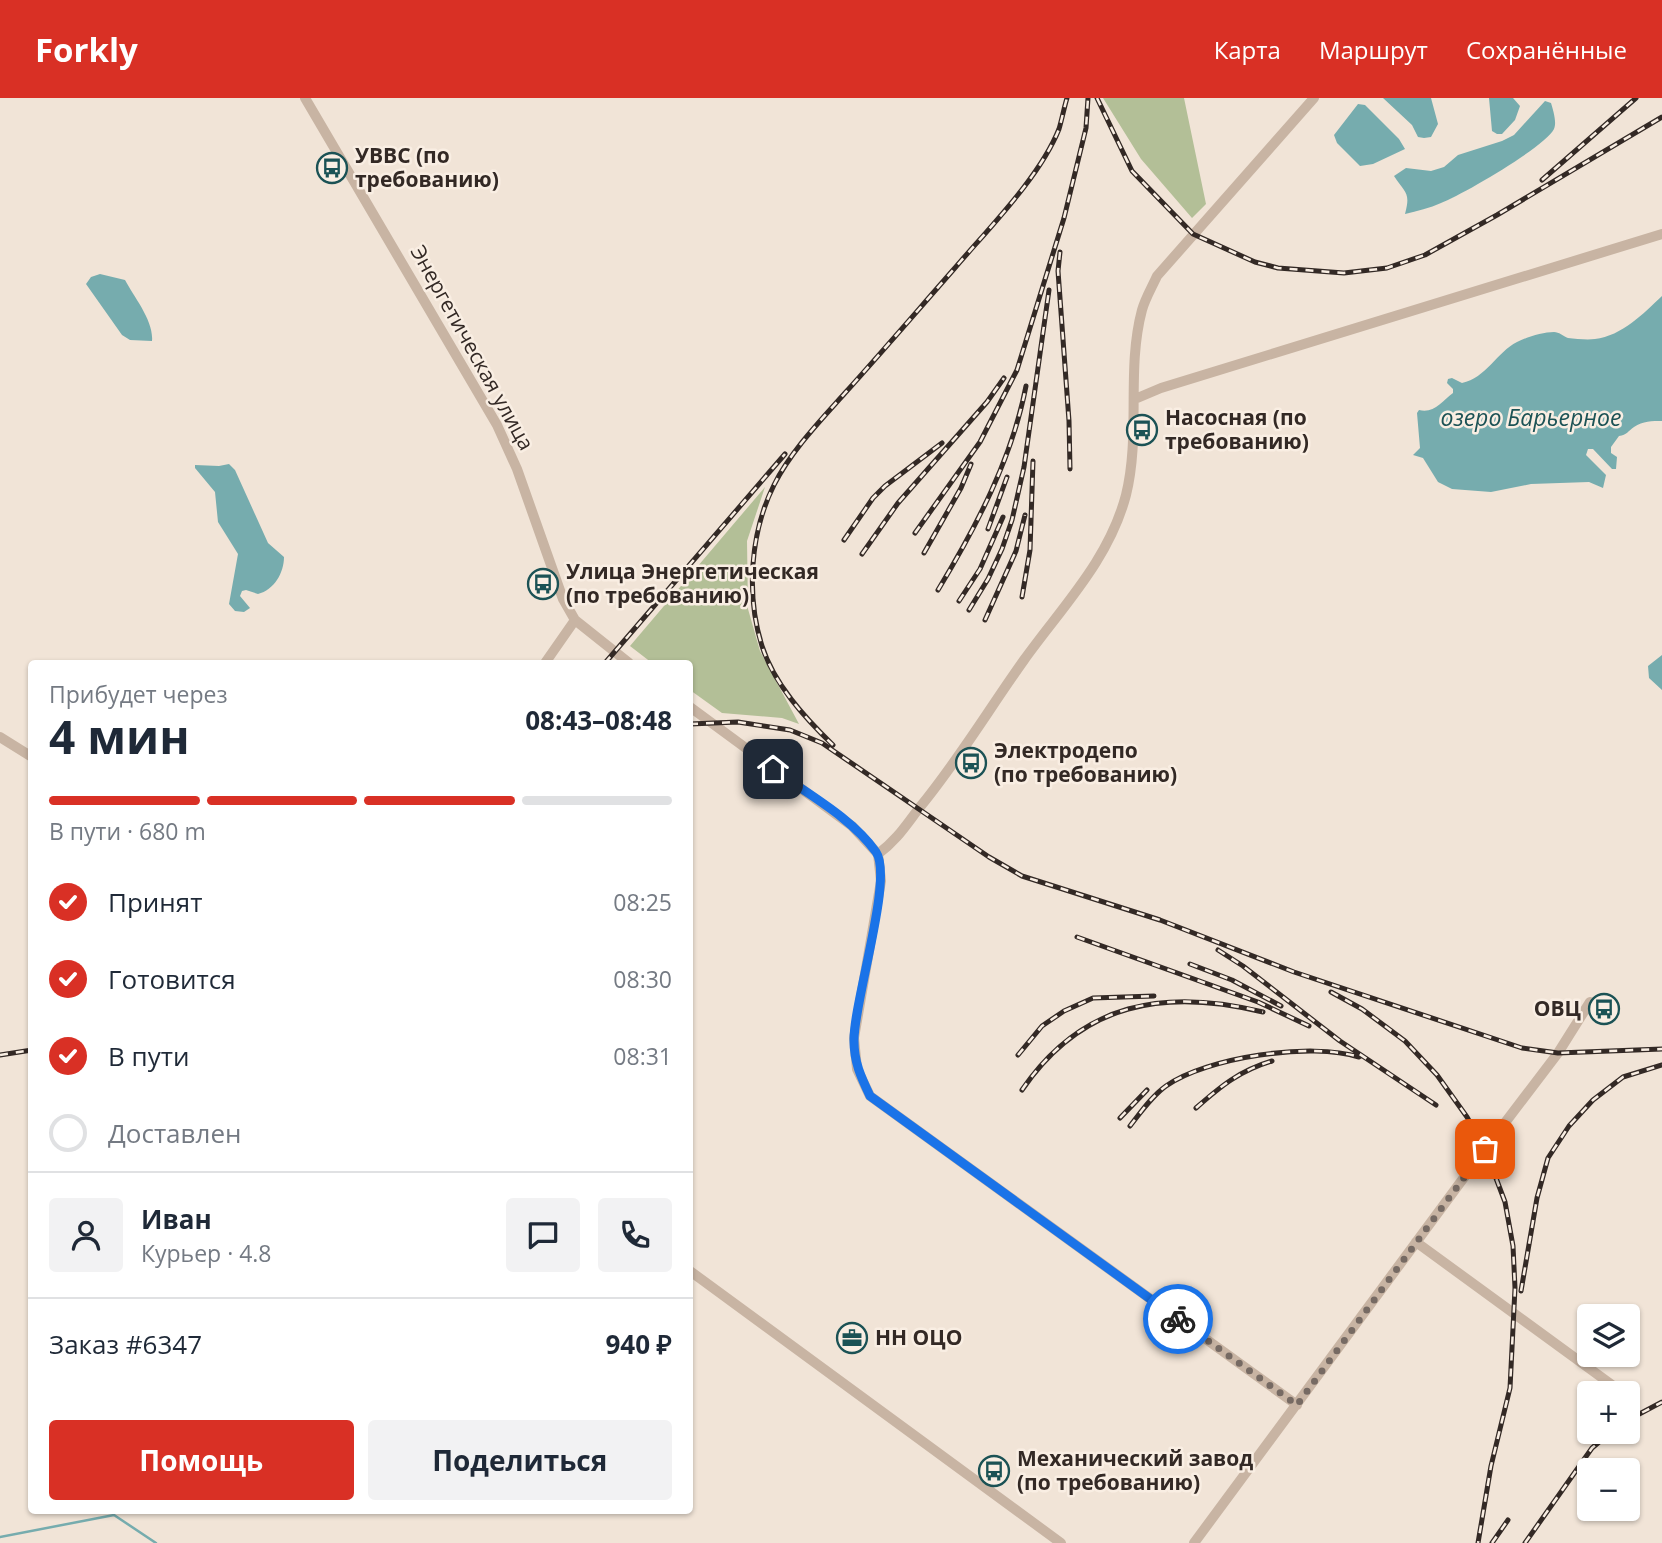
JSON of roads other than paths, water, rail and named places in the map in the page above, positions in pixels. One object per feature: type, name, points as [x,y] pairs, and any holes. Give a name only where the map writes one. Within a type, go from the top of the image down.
[{"type":"street","name":"Энергетическая улица","points":[[305,98],[497,425],[517,469],[563,600],[575,620]]},
{"type":"street","points":[[878,855],[895,841],[958,758],[1024,660],[1092,570],[1106,546],[1126,493],[1131,466],[1138,332],[1142,308],[1157,276],[1314,98]]},
{"type":"street","points":[[1135,399],[1161,388],[1662,234]]},
{"type":"street","points":[[547,660],[575,620],[625,660]]},
{"type":"street","points":[[693,708],[852,826],[878,855],[881,881],[854,1038],[857,1069],[870,1096],[1297,1405]]},
{"type":"street","points":[[0,737],[28,754]]},
{"type":"street","points":[[1194,1543],[1559,1053],[1590,1002]]},
{"type":"street","points":[[1416,1242],[1608,1381]]},
{"type":"street","points":[[693,1273],[1061,1543]]},
{"type":"water","points":[[1383,98],[1431,98],[1438,124],[1431,137],[1418,137],[1412,125]]},
{"type":"water","points":[[1489,98],[1513,98],[1520,106],[1515,120],[1502,134],[1492,131]]},
{"type":"water","points":[[1545,101],[1551,103],[1555,126],[1536,147],[1452,198],[1405,214],[1407,197],[1394,176],[1406,168],[1431,171],[1444,167],[1458,155],[1502,141],[1514,135]]},
{"type":"water","points":[[1358,104],[1365,105],[1399,139],[1405,149],[1373,164],[1360,166],[1337,143],[1334,135]]},
{"type":"water","points":[[100,274],[125,280],[147,317],[152,341],[130,340],[122,335],[86,284],[91,277]]},
{"type":"water","name":"озеро Барьерное","points":[[1662,296],[1662,421],[1641,424],[1619,436],[1611,447],[1611,453],[1617,457],[1616,469],[1612,469],[1593,449],[1588,449],[1586,455],[1606,475],[1603,488],[1589,482],[1531,484],[1491,492],[1452,489],[1438,482],[1423,458],[1413,455],[1420,448],[1417,413],[1419,410],[1433,408],[1453,393],[1447,383],[1448,379],[1462,383],[1478,376],[1510,346],[1535,335],[1554,332],[1568,338],[1605,337],[1632,323]]},
{"type":"water","points":[[229,464],[235,470],[268,543],[284,557],[280,575],[269,589],[258,594],[242,591],[240,596],[250,608],[244,612],[235,611],[229,604],[238,554],[218,522],[215,492],[195,468],[195,465]]},
{"type":"water","points":[[1662,655],[1662,690],[1649,678],[1648,666]]},
{"type":"waterway","points":[[0,1537],[114,1515],[156,1543]]},
{"type":"railway","points":[[833,745],[801,712],[782,687],[762,646],[752,585],[755,544],[766,504],[781,472],[806,437],[1026,184],[1059,129],[1067,98]]},
{"type":"railway","points":[[915,533],[980,442],[1017,370],[1064,218],[1086,128],[1088,98]]},
{"type":"railway","points":[[1097,98],[1132,171],[1193,234],[1255,262],[1278,268],[1344,273],[1387,268],[1425,255],[1662,117]]},
{"type":"railway","points":[[1542,180],[1636,98]]},
{"type":"railway","points":[[1060,252],[1058,271],[1070,469]]},
{"type":"railway","points":[[969,610],[988,579],[1012,520],[1024,467],[1049,290]]},
{"type":"railway","points":[[862,554],[898,503],[987,402],[1004,378]]},
{"type":"railway","points":[[938,590],[991,492],[1012,440],[1026,386]]},
{"type":"railway","points":[[844,540],[873,498],[885,486],[942,443]]},
{"type":"railway","points":[[608,660],[785,454]]},
{"type":"railway","points":[[1022,597],[1030,550],[1033,461]]},
{"type":"railway","points":[[924,553],[961,488],[971,464]]},
{"type":"railway","points":[[988,529],[1007,477]]},
{"type":"railway","points":[[985,620],[1016,551],[1025,515]]},
{"type":"railway","points":[[959,601],[980,569],[1003,517]]},
{"type":"railway","points":[[693,724],[738,722],[790,730],[822,743],[989,857],[1022,876],[1160,920],[1294,972],[1522,1048],[1558,1053],[1662,1049]]},
{"type":"railway","points":[[1077,937],[1258,1002],[1309,1026]]},
{"type":"railway","points":[[1218,950],[1243,966],[1340,1041],[1436,1105]]},
{"type":"railway","points":[[1190,964],[1232,980],[1281,1006]]},
{"type":"railway","points":[[1331,992],[1362,1009],[1405,1041],[1437,1075],[1467,1117],[1485,1149],[1505,1202],[1513,1246],[1515,1288],[1510,1388],[1491,1466],[1478,1543]]},
{"type":"railway","points":[[1018,1055],[1042,1026],[1064,1011],[1093,998],[1154,996]]},
{"type":"railway","points":[[1022,1090],[1046,1060],[1071,1037],[1099,1020],[1128,1009],[1159,1003],[1192,1002],[1263,1012]]},
{"type":"railway","points":[[0,1055],[28,1051]]},
{"type":"railway","points":[[1130,1126],[1151,1099],[1166,1086],[1207,1067],[1232,1060],[1288,1052],[1314,1051],[1359,1057]]},
{"type":"railway","points":[[1196,1108],[1231,1080],[1272,1061]]},
{"type":"railway","points":[[1521,1291],[1537,1198],[1548,1158],[1569,1126],[1593,1100],[1623,1077],[1662,1065]]},
{"type":"railway","points":[[1120,1118],[1147,1090]]},
{"type":"railway","points":[[1640,1414],[1662,1402]]},
{"type":"railway","points":[[1525,1543],[1597,1444]]},
{"type":"railway","points":[[1492,1543],[1508,1520]]},
{"type":"place","name":"УВВС (по требованию)","points":[[332,168]]},
{"type":"place","name":"Насосная (по требованию)","points":[[1142,430]]},
{"type":"place","name":"Улица Энергетическая (по требованию)","points":[[543,584]]},
{"type":"place","name":"Электродепо (по требованию)","points":[[971,763]]},
{"type":"place","name":"ОВЦ","points":[[1604,1009]]},
{"type":"place","name":"НН ОЦО","points":[[852,1338]]},
{"type":"place","name":"Механический завод (по требованию)","points":[[994,1471]]}]
